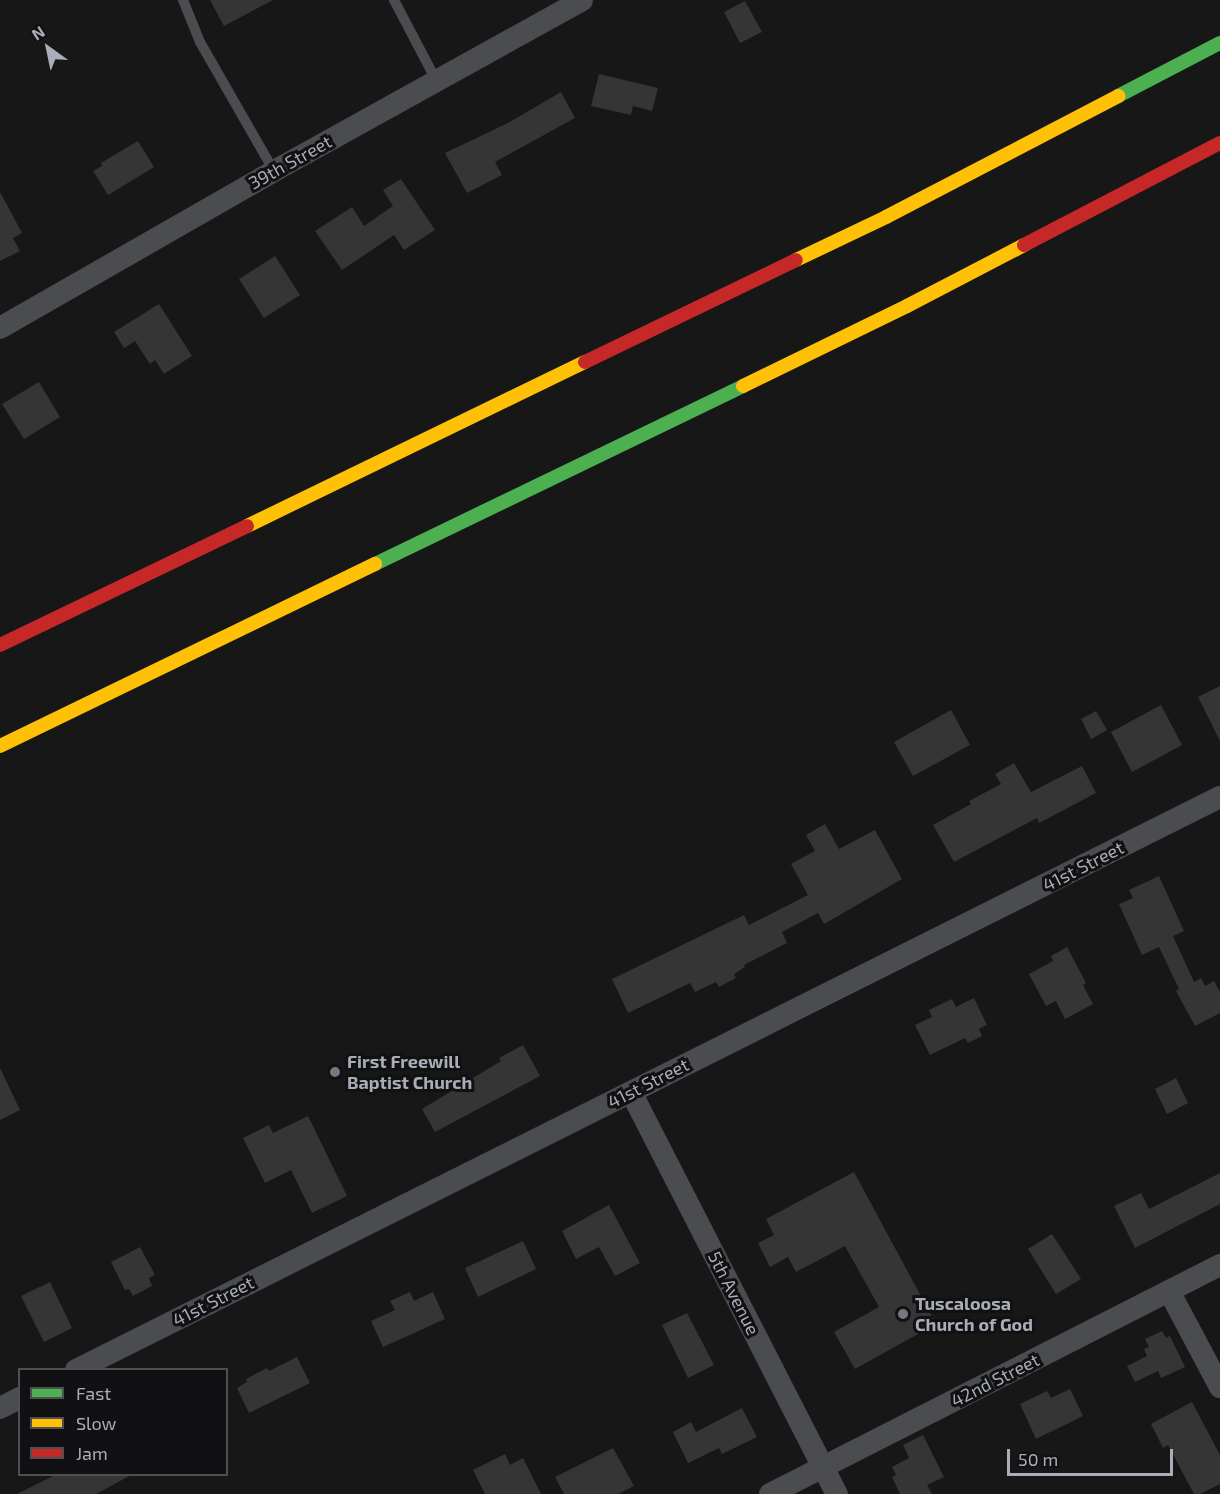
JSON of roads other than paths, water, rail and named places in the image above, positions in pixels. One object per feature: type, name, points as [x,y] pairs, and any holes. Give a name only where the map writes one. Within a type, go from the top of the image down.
[{"type":"highway","points":[[0,645],[886,217],[1220,44]]},
{"type":"highway","points":[[0,746],[907,306],[1220,143]]},
{"type":"street","name":"39th Street","points":[[0,328],[274,171],[582,0]]},
{"type":"street","name":"41st Street","points":[[80,1368],[1220,797]]},
{"type":"street","name":"5th Avenue","points":[[631,1092],[837,1494]]},
{"type":"street","name":"42nd Street","points":[[770,1494],[1220,1265]]},
{"type":"street","points":[[1169,1291],[1220,1387]]},
{"type":"street","points":[[0,1408],[18,1399]]},
{"type":"lane","points":[[183,0],[200,42],[274,171]]},
{"type":"lane","points":[[394,0],[436,80]]},
{"type":"place","name":"First Freewill Baptist Church","points":[[335,1072]]},
{"type":"place","name":"Tuscaloosa Church of God","points":[[903,1314]]}]
